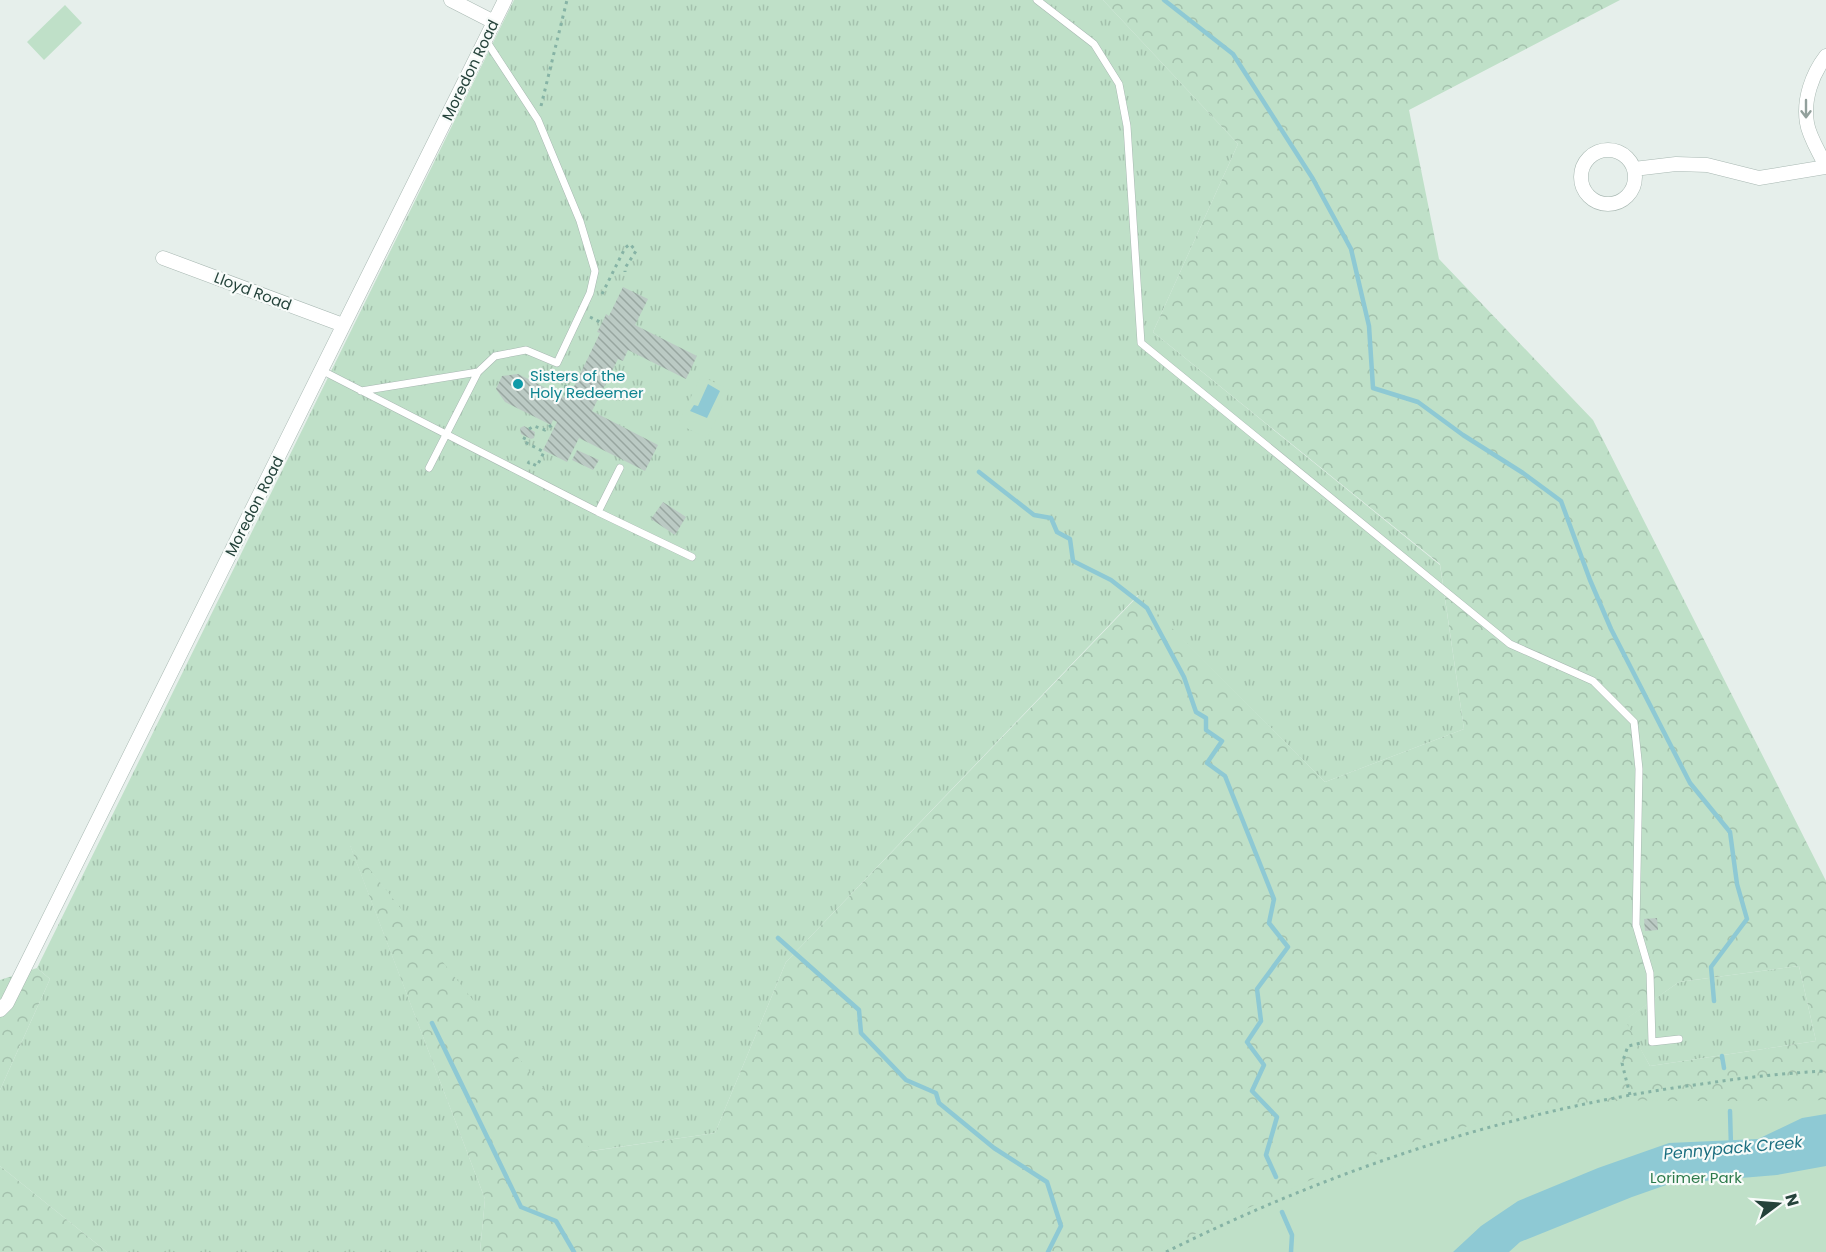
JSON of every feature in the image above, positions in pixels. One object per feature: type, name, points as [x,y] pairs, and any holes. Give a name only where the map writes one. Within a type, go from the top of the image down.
[{"type":"street","points":[[451,0],[494,21]]},
{"type":"street","name":"Moredon Road","points":[[0,1010],[6,1003],[505,0]]},
{"type":"street","points":[[1634,169],[1676,164],[1707,165],[1759,178],[1826,167],[1806,124],[1806,96],[1826,56]]},
{"type":"street","points":[[1604,150],[1614,151],[1629,160],[1634,169],[1635,181],[1632,190],[1618,203],[1596,202],[1583,189],[1582,169],[1586,160],[1593,154],[1604,150]]},
{"type":"street","name":"Lloyd Road","points":[[163,258],[343,325]]},
{"type":"lane","points":[[1037,0],[1094,44],[1119,84],[1127,126],[1142,343],[1510,644],[1593,681],[1634,722],[1639,769],[1636,926],[1650,973],[1652,1041],[1679,1039]]},
{"type":"lane","points":[[429,468],[478,372],[495,356],[526,350],[557,363],[590,293],[595,271],[580,221],[538,120],[485,39]]},
{"type":"lane","points":[[321,370],[598,512],[692,557]]},
{"type":"lane","points":[[361,391],[478,372]]},
{"type":"lane","points":[[598,512],[620,468]]},
{"type":"path","points":[[538,120],[567,0]]},
{"type":"path","points":[[600,297],[625,248],[630,244],[636,252],[625,268],[626,272]]},
{"type":"path","points":[[586,315],[602,323]]},
{"type":"path","points":[[558,372],[564,375],[566,380],[565,398]]},
{"type":"path","points":[[529,429],[534,426],[545,430],[553,424]]},
{"type":"path","points":[[520,472],[529,462],[537,466],[544,452],[523,441],[525,437]]},
{"type":"path","points":[[1630,1095],[1622,1063],[1628,1046],[1652,1041]]},
{"type":"path","points":[[1166,1252],[1210,1230],[1290,1196],[1412,1150],[1513,1120],[1630,1095],[1737,1079],[1826,1071]]},
{"type":"green space","points":[[514,0],[1103,0],[1238,144],[1153,332],[1440,565],[1464,729],[1325,782],[1138,595],[786,962],[715,1133],[591,1151],[350,845],[485,1199],[480,1252],[107,1252],[0,1166],[0,1090],[50,979],[37,968]]},
{"type":"green space","points":[[1103,0],[1620,0],[1409,110],[1439,259],[1593,420],[1826,881],[1826,1114],[1453,1252],[480,1252],[485,1199],[349,843],[592,1151],[715,1133],[786,962],[1139,595],[1325,782],[1464,729],[1440,564],[1153,332],[1238,144]],"holes":[[[1799,966],[1816,1041],[1650,1066],[1625,1020],[1679,982]]]},
{"type":"green space","points":[[65,5],[82,23],[44,60],[27,42]]},
{"type":"green space","points":[[701,376],[730,390],[707,438],[678,424]]},
{"type":"green space","points":[[1799,966],[1816,1041],[1650,1066],[1624,1020],[1679,982]]},
{"type":"green space","points":[[37,968],[50,979],[0,1090],[0,980]]},
{"type":"green space","name":"Lorimer Park","points":[[1826,1100],[1826,1252],[1160,1252],[1269,1198],[1325,1174],[1438,1134],[1496,1119],[1556,1108],[1617,1101]]},
{"type":"green space","points":[[0,1166],[107,1252],[0,1252]]},
{"type":"water","points":[[708,384],[720,391],[707,418],[690,411],[694,405],[698,406]]},
{"type":"water","name":"Pennypack Creek","points":[[1826,1114],[1826,1166],[1777,1175],[1669,1184],[1520,1242],[1509,1252],[1453,1252],[1481,1226],[1518,1201],[1598,1168],[1669,1143],[1758,1139],[1802,1118]]},
{"type":"building","name":"Sisters of the Holy Redeemer","points":[[623,287],[648,299],[635,325],[697,356],[686,379],[628,350],[623,361],[618,359],[592,411],[658,445],[645,471],[579,438],[567,462],[543,450],[557,422],[553,420],[551,425],[505,402],[496,389],[502,376],[518,374],[568,399],[600,333],[597,332],[606,314],[609,316]]},
{"type":"building","points":[[524,426],[535,432],[534,438],[531,439],[521,434],[520,428]]},
{"type":"building","points":[[577,450],[599,460],[593,470],[572,460]]},
{"type":"building","points":[[663,502],[686,517],[675,535],[651,519]]},
{"type":"building","points":[[1657,918],[1658,930],[1645,931],[1644,919]]},
{"type":"waterway","points":[[1164,0],[1233,54],[1313,179],[1351,249],[1369,326],[1373,388],[1418,402],[1561,501],[1611,629],[1690,783],[1730,832],[1737,884],[1747,919],[1711,967],[1714,1001]]},
{"type":"waterway","points":[[979,472],[1034,515],[1051,518],[1057,532],[1070,539],[1073,561],[1111,580],[1147,608],[1184,677],[1196,712],[1206,718],[1206,730],[1222,741],[1207,763],[1225,776],[1274,899],[1269,923],[1288,947],[1257,989],[1261,1021],[1247,1042],[1264,1065],[1252,1091],[1277,1117],[1266,1155],[1276,1177]]},
{"type":"waterway","points":[[778,938],[859,1010],[861,1033],[906,1080],[936,1093],[939,1103],[994,1148],[1047,1182],[1061,1226],[1048,1252]]},
{"type":"waterway","points":[[432,1023],[521,1207],[556,1221],[574,1252]]},
{"type":"waterway","points":[[1722,1056],[1724,1068]]},
{"type":"waterway","name":"Pennypack Creek","points":[[1730,1111],[1731,1147]]},
{"type":"waterway","points":[[1282,1212],[1292,1235],[1291,1252]]},
{"type":"place","name":"Sisters of the Holy Redeemer","points":[[518,384]]}]
